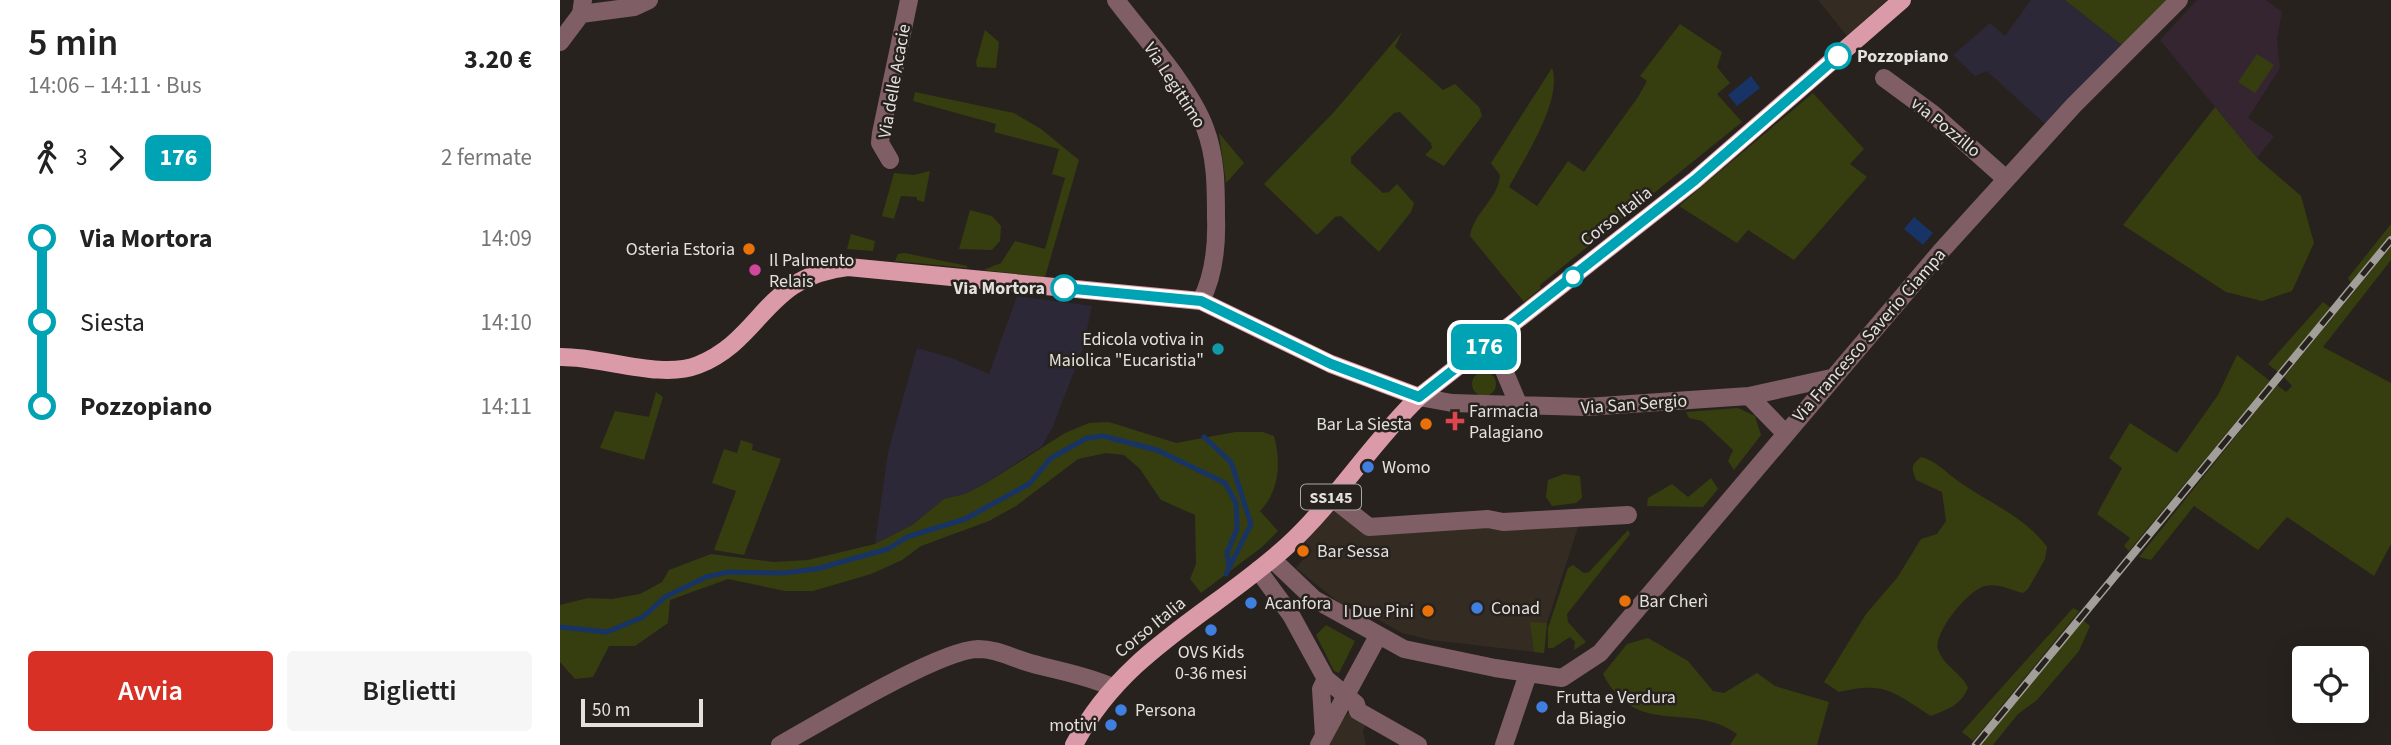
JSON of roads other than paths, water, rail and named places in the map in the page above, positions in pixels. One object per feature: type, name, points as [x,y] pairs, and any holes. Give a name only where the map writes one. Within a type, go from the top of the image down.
[{"type":"main road","name":"Corso Italia","points":[[1074,745],[1095,708],[1112,687],[1143,657],[1265,565],[1331,497],[1393,422],[1419,397],[1695,180],[1902,0]]},
{"type":"main road","points":[[560,357],[606,359],[672,371],[685,369],[718,354],[782,291],[797,281],[826,270],[848,267],[981,282],[1201,301],[1331,364],[1419,397]]},
{"type":"street","points":[[560,42],[582,7],[634,8],[649,0]]},
{"type":"street","name":"Via delle Acacie","points":[[891,160],[880,143],[881,133],[909,0]]},
{"type":"street","name":"Via Legittimo","points":[[1116,0],[1161,59],[1205,126],[1215,168],[1217,243],[1208,287],[1201,301]]},
{"type":"street","name":"Via Francesco Saverio Ciampa","points":[[1528,674],[1568,676],[1600,653],[1831,378],[2006,179],[2082,97],[2179,0]]},
{"type":"street","name":"via Pozzillo","points":[[1884,78],[1933,114],[2006,179]]},
{"type":"street","points":[[1488,345],[1498,356],[1519,406]]},
{"type":"street","name":"Via San Sergio","points":[[1419,397],[1452,403],[1586,407],[1749,396],[1831,378]]},
{"type":"street","points":[[1749,396],[1785,433]]},
{"type":"street","points":[[1331,497],[1369,527],[1488,519],[1503,522],[1628,515]]},
{"type":"street","points":[[1265,565],[1302,607],[1326,679],[1356,704],[1358,711],[1418,745]]},
{"type":"street","points":[[1265,565],[1302,607],[1378,636],[1404,649],[1528,674],[1504,745]]},
{"type":"street","points":[[1321,740],[1378,636]]},
{"type":"street","points":[[780,745],[950,655],[977,649],[1003,652],[1018,660],[1086,676],[1112,687]]},
{"type":"street","points":[[1321,740],[1321,689],[1326,679]]},
{"type":"water","points":[[1751,76],[1760,88],[1737,106],[1728,95]]},
{"type":"water","points":[[1914,217],[1933,233],[1923,245],[1904,229]]},
{"type":"waterway","points":[[560,627],[607,632],[643,617],[665,597],[706,577],[728,572],[784,573],[816,569],[888,549],[907,537],[965,519],[1029,484],[1051,458],[1087,438],[1103,436],[1157,450],[1225,483],[1236,503],[1237,529],[1227,553],[1229,566]]},
{"type":"waterway","points":[[1204,437],[1231,462],[1251,524],[1226,574]]},
{"type":"railway","points":[[1976,745],[2391,240]]},
{"type":"place","name":"Pozzopiano","points":[[1838,56]]},
{"type":"place","name":"Osteria Estoria","points":[[749,249]]},
{"type":"place","name":"Il Palmento Relais","points":[[755,270]]},
{"type":"place","name":"Via Mortora","points":[[1064,288]]},
{"type":"place","name":"Edicola votiva in Maiolica \"Eucaristia\"","points":[[1218,349]]},
{"type":"place","name":"Farmacia Palagiano","points":[[1455,421]]},
{"type":"place","name":"Bar La Siesta","points":[[1426,424]]},
{"type":"place","name":"Womo","points":[[1368,467]]},
{"type":"place","name":"Bar Sessa","points":[[1303,551]]},
{"type":"place","name":"Bar Cherì","points":[[1625,601]]},
{"type":"place","name":"Acanfora","points":[[1251,603]]},
{"type":"place","name":"Conad","points":[[1477,608]]},
{"type":"place","name":"I Due Pini","points":[[1428,611]]},
{"type":"place","name":"OVS Kids 0-36 mesi","points":[[1211,630]]},
{"type":"place","name":"Frutta e Verdura da Biagio","points":[[1542,707]]},
{"type":"place","name":"Persona","points":[[1121,710]]},
{"type":"place","name":"motivi","points":[[1111,725]]}]
